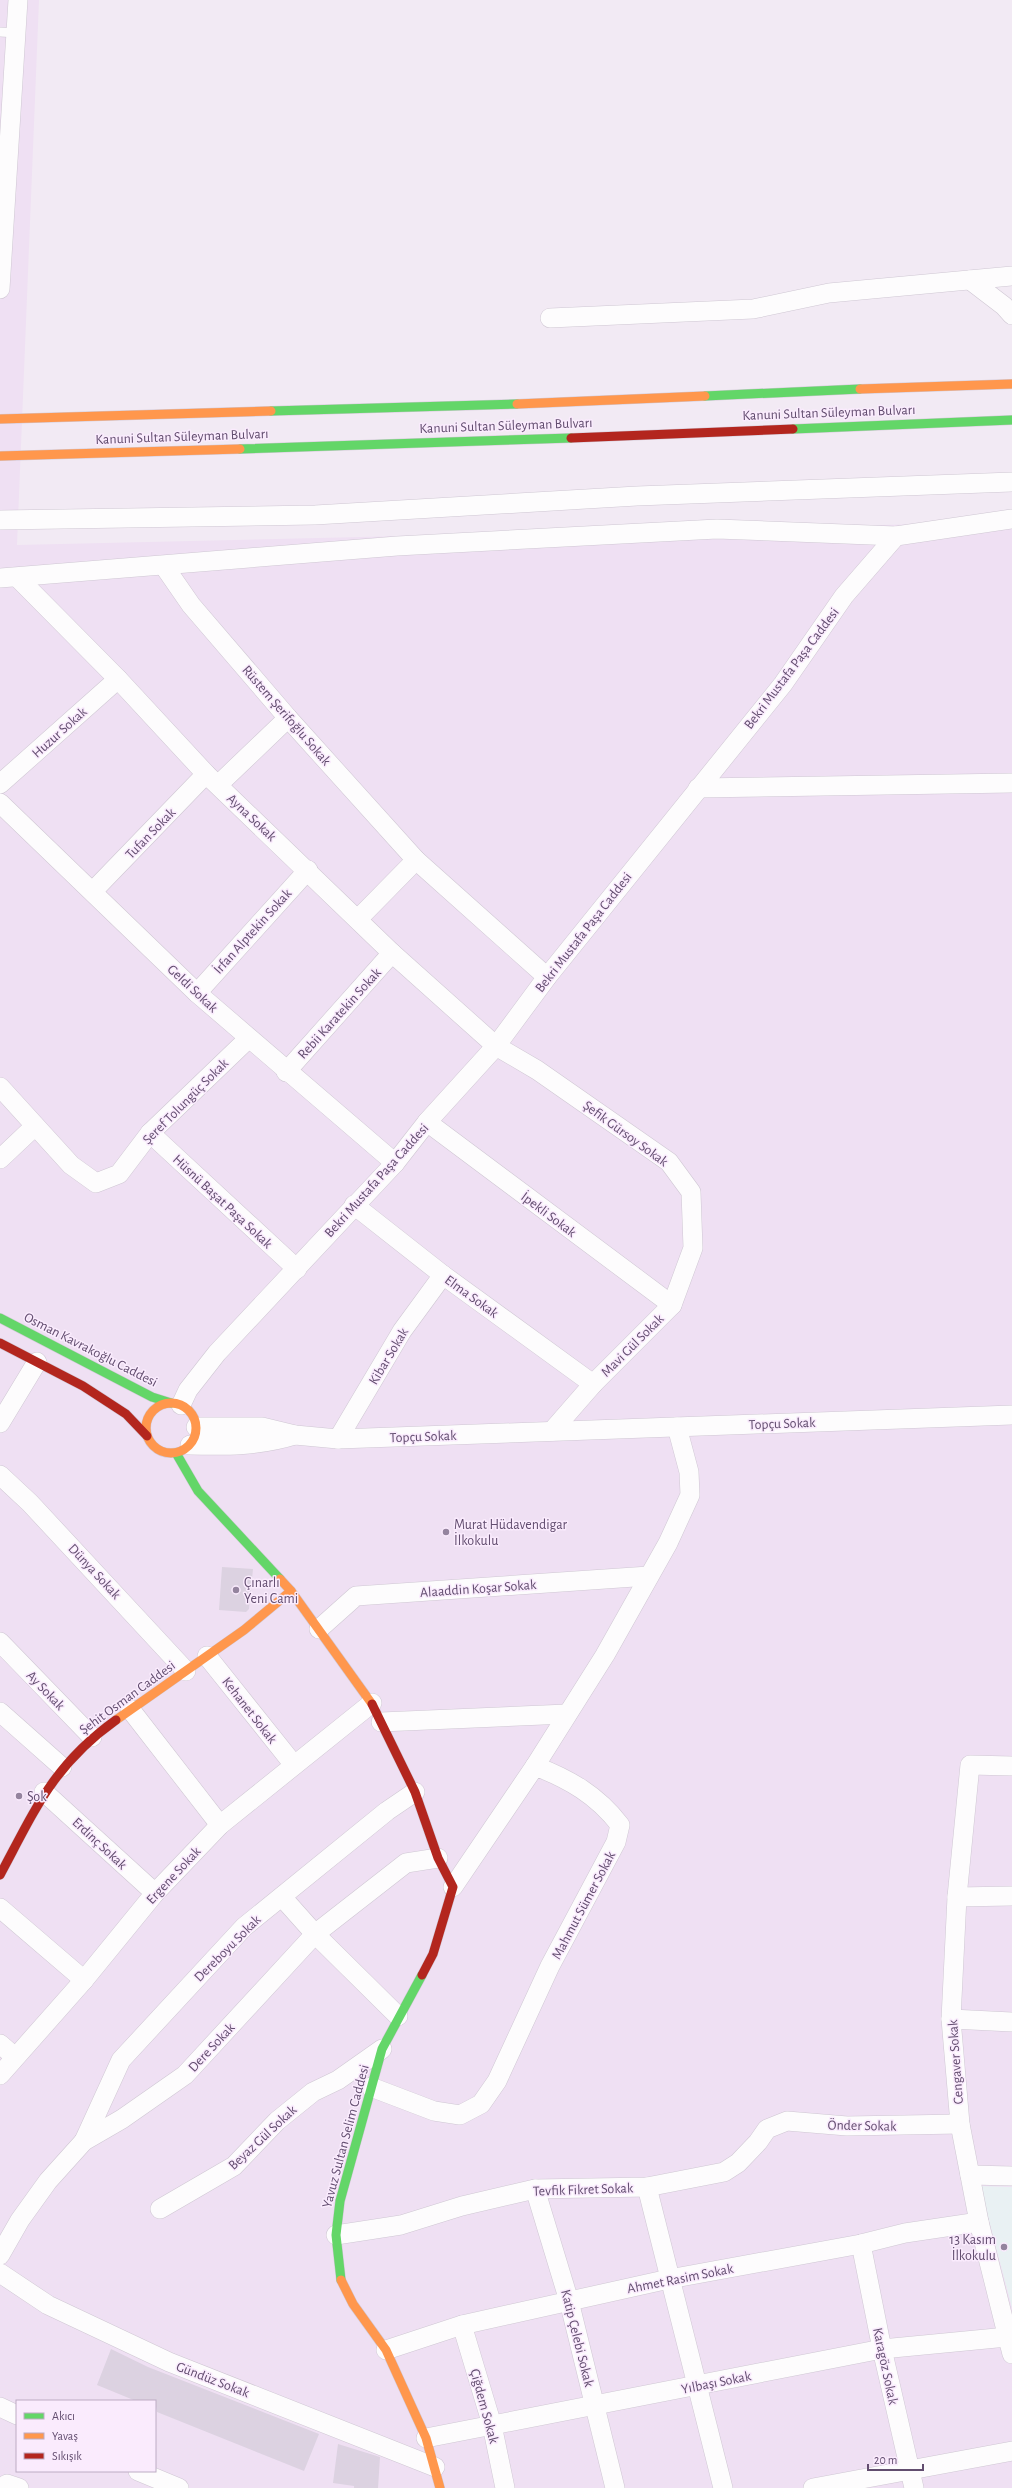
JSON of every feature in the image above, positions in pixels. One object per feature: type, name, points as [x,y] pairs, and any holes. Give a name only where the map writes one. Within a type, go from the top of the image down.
[{"type":"main road","name":"Kanuni Sultan Süleyman Bulvarı","points":[[0,420],[532,404],[837,390],[1012,384]]},
{"type":"main road","name":"Kanuni Sultan Süleyman Bulvarı","points":[[0,456],[541,439],[1012,420]]},
{"type":"main road","name":"Osman Kavrakoğlu Caddesi","points":[[0,1318],[152,1397],[176,1404]]},
{"type":"main road","points":[[0,1343],[82,1386],[126,1414],[147,1436],[153,1446],[160,1451],[183,1449],[195,1438],[196,1427],[192,1414],[176,1404]]},
{"type":"main road","name":"Osman Kavrakoğlu Caddesi","points":[[147,1436],[146,1423],[149,1415],[159,1406],[176,1404]]},
{"type":"main road","points":[[183,1449],[198,1491],[291,1591],[372,1703],[415,1792],[438,1858],[453,1887]]},
{"type":"main road","name":"Şehit Osman Caddesi","points":[[0,1875],[44,1792],[62,1767],[92,1737],[244,1630],[291,1591]]},
{"type":"main road","name":"Yavuz Sultan Selim Caddesi","points":[[440,2488],[426,2438],[386,2350],[353,2304],[340,2278],[336,2235],[340,2201],[382,2049],[398,2016],[433,1954],[453,1887]]},
{"type":"street","points":[[1,289],[8,32],[18,0]]},
{"type":"street","points":[[550,318],[753,309],[828,293],[1012,276]]},
{"type":"street","points":[[970,280],[1004,306],[1012,315]]},
{"type":"street","points":[[0,520],[315,515],[637,496],[1012,482]]},
{"type":"street","points":[[9,578],[397,546],[717,529],[896,536],[1012,519]]},
{"type":"street","name":"Bekri Mustafa Paşa Caddesi","points":[[176,1404],[217,1353],[297,1269],[354,1205],[395,1163],[427,1122],[496,1046],[547,976],[783,684],[844,596],[896,536]]},
{"type":"street","name":"Rüstem Şerifoğlu Sokak","points":[[164,566],[191,605],[288,718],[416,860],[547,976]]},
{"type":"street","name":"Ayna Sokak","points":[[9,578],[118,679],[212,780],[308,870],[392,954],[496,1046]]},
{"type":"street","name":"Huzur Sokak","points":[[0,784],[118,679]]},
{"type":"street","name":"Tufan Sokak","points":[[93,891],[212,780],[288,718]]},
{"type":"street","points":[[698,788],[1012,783]]},
{"type":"street","name":"Geldi Sokak","points":[[0,803],[93,891],[197,993],[248,1040],[395,1163]]},
{"type":"street","points":[[358,919],[416,860]]},
{"type":"street","name":"İrfan Alptekin Sokak","points":[[197,993],[308,870]]},
{"type":"street","name":"Rebii Karatekin Sokak","points":[[286,1072],[392,954]]},
{"type":"street","name":"Şeref Tolungüç Sokak","points":[[35,1126],[71,1164],[96,1183],[119,1174],[150,1133],[248,1040]]},
{"type":"street","name":"Şefik Gürsoy Sokak","points":[[496,1046],[537,1070],[669,1162],[691,1192],[693,1248],[672,1305]]},
{"type":"street","points":[[0,1087],[35,1126],[0,1158]]},
{"type":"street","name":"İpekli Sokak","points":[[427,1122],[672,1305]]},
{"type":"street","name":"Hüsnü Başat Paşa Sokak","points":[[150,1133],[297,1269]]},
{"type":"street","name":"Elma Sokak","points":[[354,1205],[443,1275],[593,1384]]},
{"type":"street","name":"Kibar Sokak","points":[[338,1439],[402,1331],[443,1275]]},
{"type":"street","name":"Mavi Gül Sokak","points":[[593,1384],[672,1305]]},
{"type":"street","points":[[0,1423],[37,1362]]},
{"type":"street","points":[[552,1431],[593,1384]]},
{"type":"street","name":"Topçu Sokak","points":[[196,1427],[262,1427],[295,1435],[338,1439],[1012,1415]]},
{"type":"street","points":[[453,1887],[535,1766],[605,1654],[649,1576],[690,1495],[689,1472],[677,1427]]},
{"type":"street","name":"Topçu Sokak","points":[[183,1449],[271,1443],[295,1435]]},
{"type":"street","name":"Dünya Sokak","points":[[0,1475],[30,1502],[186,1671]]},
{"type":"street","name":"Alaaddin Koşar Sokak","points":[[319,1629],[356,1596],[649,1576]]},
{"type":"street","name":"Ay Sokak","points":[[0,1642],[92,1737]]},
{"type":"street","name":"Kehanet Sokak","points":[[207,1656],[294,1765]]},
{"type":"street","name":"Ergene Sokak","points":[[0,2075],[84,1980],[155,1893],[220,1826],[372,1703]]},
{"type":"street","points":[[130,1709],[220,1826]]},
{"type":"street","points":[[0,1712],[62,1767]]},
{"type":"street","points":[[381,1722],[567,1714]]},
{"type":"street","name":"Mahmut Sümer Sokak","points":[[371,2087],[434,2111],[460,2115],[481,2104],[497,2081],[550,1966],[616,1842],[620,1824],[608,1809],[583,1788],[535,1766]]},
{"type":"street","name":"Cengaver Sokak","points":[[1009,2346],[979,2222],[960,2124],[951,2019],[957,1897],[970,1766],[1012,1766]]},
{"type":"street","name":"Erdinç Sokak","points":[[44,1792],[155,1893]]},
{"type":"street","name":"Dereboyu Sokak","points":[[84,2141],[121,2060],[244,1927],[387,1811],[415,1792]]},
{"type":"street","name":"Dere Sokak","points":[[0,2255],[20,2220],[48,2181],[84,2141],[122,2119],[185,2075],[315,1934],[406,1863],[438,1858]]},
{"type":"street","points":[[957,1897],[1012,1896]]},
{"type":"street","points":[[282,1897],[315,1934],[398,2016]]},
{"type":"street","points":[[0,1908],[84,1980]]},
{"type":"street","points":[[951,2019],[1012,2022]]},
{"type":"street","points":[[0,2044],[15,2057]]},
{"type":"street","name":"Beyaz Gül Sokak","points":[[160,2209],[234,2166],[289,2111],[313,2092],[338,2080],[382,2049]]},
{"type":"street","name":"Önder Sokak","points":[[767,2129],[787,2121],[847,2126],[960,2124]]},
{"type":"street","name":"Tevfik Fikret Sokak","points":[[336,2235],[401,2225],[462,2206],[535,2189],[647,2187],[724,2172],[738,2163],[758,2142],[767,2129]]},
{"type":"street","points":[[970,2175],[1012,2176]]},
{"type":"street","points":[[647,2187],[696,2386],[723,2488]]},
{"type":"street","name":"Katip Çelebi Sokak","points":[[535,2189],[569,2301],[615,2488]]},
{"type":"street","name":"Ahmet Rasim Sokak","points":[[386,2350],[462,2325],[669,2279],[861,2244],[904,2233],[979,2222]]},
{"type":"street","name":"Karagöz Sokak","points":[[861,2244],[882,2349],[911,2479]]},
{"type":"street","name":"Gündüz Sokak","points":[[0,2273],[48,2305],[169,2362],[434,2466]]},
{"type":"street","name":"Çiğdem Sokak","points":[[462,2325],[492,2425],[505,2488]]},
{"type":"street","name":"Yılbaşı Sokak","points":[[426,2438],[882,2349],[1009,2346]]},
{"type":"street","points":[[0,2407],[16,2415]]},
{"type":"street","points":[[813,2488],[911,2479],[1012,2451]]},
{"type":"street","points":[[140,2472],[180,2488]]},
{"type":"street","points":[[1,2488],[7,2484],[19,2488]]},
{"type":"shaded area","points":[[0,0],[39,0],[17,545],[1012,522],[1012,2488],[0,2488]]},
{"type":"shaded area","name":"13 Kasım İlkokulu","points":[[980,2186],[1012,2187],[1012,2308]]},
{"type":"building","name":"Çınarlı Yeni Cami","points":[[222,1567],[253,1569],[249,1609],[246,1612],[219,1610]]},
{"type":"building","points":[[111,2349],[148,2367],[319,2434],[304,2471],[157,2412],[156,2400],[134,2400],[97,2385]]},
{"type":"building","points":[[338,2444],[380,2457],[378,2488],[354,2488],[354,2486],[333,2483]]},
{"type":"traffic: fast","points":[[705,396],[860,389]]},
{"type":"traffic: fast","points":[[271,411],[517,404]]},
{"type":"traffic: fast","points":[[793,429],[1012,420]]},
{"type":"traffic: fast","points":[[240,449],[571,438]]},
{"type":"traffic: fast","points":[[0,1318],[152,1397],[171,1403]]},
{"type":"traffic: fast","points":[[176,1453],[198,1491],[280,1579]]},
{"type":"traffic: fast","points":[[341,2280],[336,2235],[340,2201],[382,2049],[422,1975]]},
{"type":"traffic: slow","points":[[860,389],[1012,384]]},
{"type":"traffic: slow","points":[[517,404],[705,396]]},
{"type":"traffic: slow","points":[[0,419],[271,411]]},
{"type":"traffic: slow","points":[[0,456],[240,449]]},
{"type":"traffic: slow","points":[[166,1403],[176,1403],[189,1410],[196,1423],[196,1428],[196,1433],[189,1446],[176,1453],[166,1453],[157,1449],[150,1442],[146,1433],[146,1423],[150,1414],[157,1407],[166,1403]]},
{"type":"traffic: slow","points":[[280,1579],[291,1591],[372,1704]]},
{"type":"traffic: slow","points":[[116,1720],[244,1630],[291,1591]]},
{"type":"traffic: slow","points":[[341,2280],[353,2304],[386,2350],[426,2438],[440,2488]]},
{"type":"traffic: jam","points":[[571,438],[793,429]]},
{"type":"traffic: jam","points":[[0,1343],[83,1386],[126,1414],[147,1436]]},
{"type":"traffic: jam","points":[[372,1704],[415,1792],[438,1858],[453,1887],[433,1954],[422,1975]]},
{"type":"traffic: jam","points":[[0,1875],[35,1809],[61,1772],[76,1754],[94,1737],[116,1720]]},
{"type":"place","name":"Murat Hüdavendigar İlkokulu","points":[[446,1532]]},
{"type":"place","name":"Çınarlı Yeni Cami","points":[[236,1590]]},
{"type":"place","name":"Şok","points":[[19,1796]]},
{"type":"place","name":"13 Kasım İlkokulu","points":[[1004,2247]]}]
